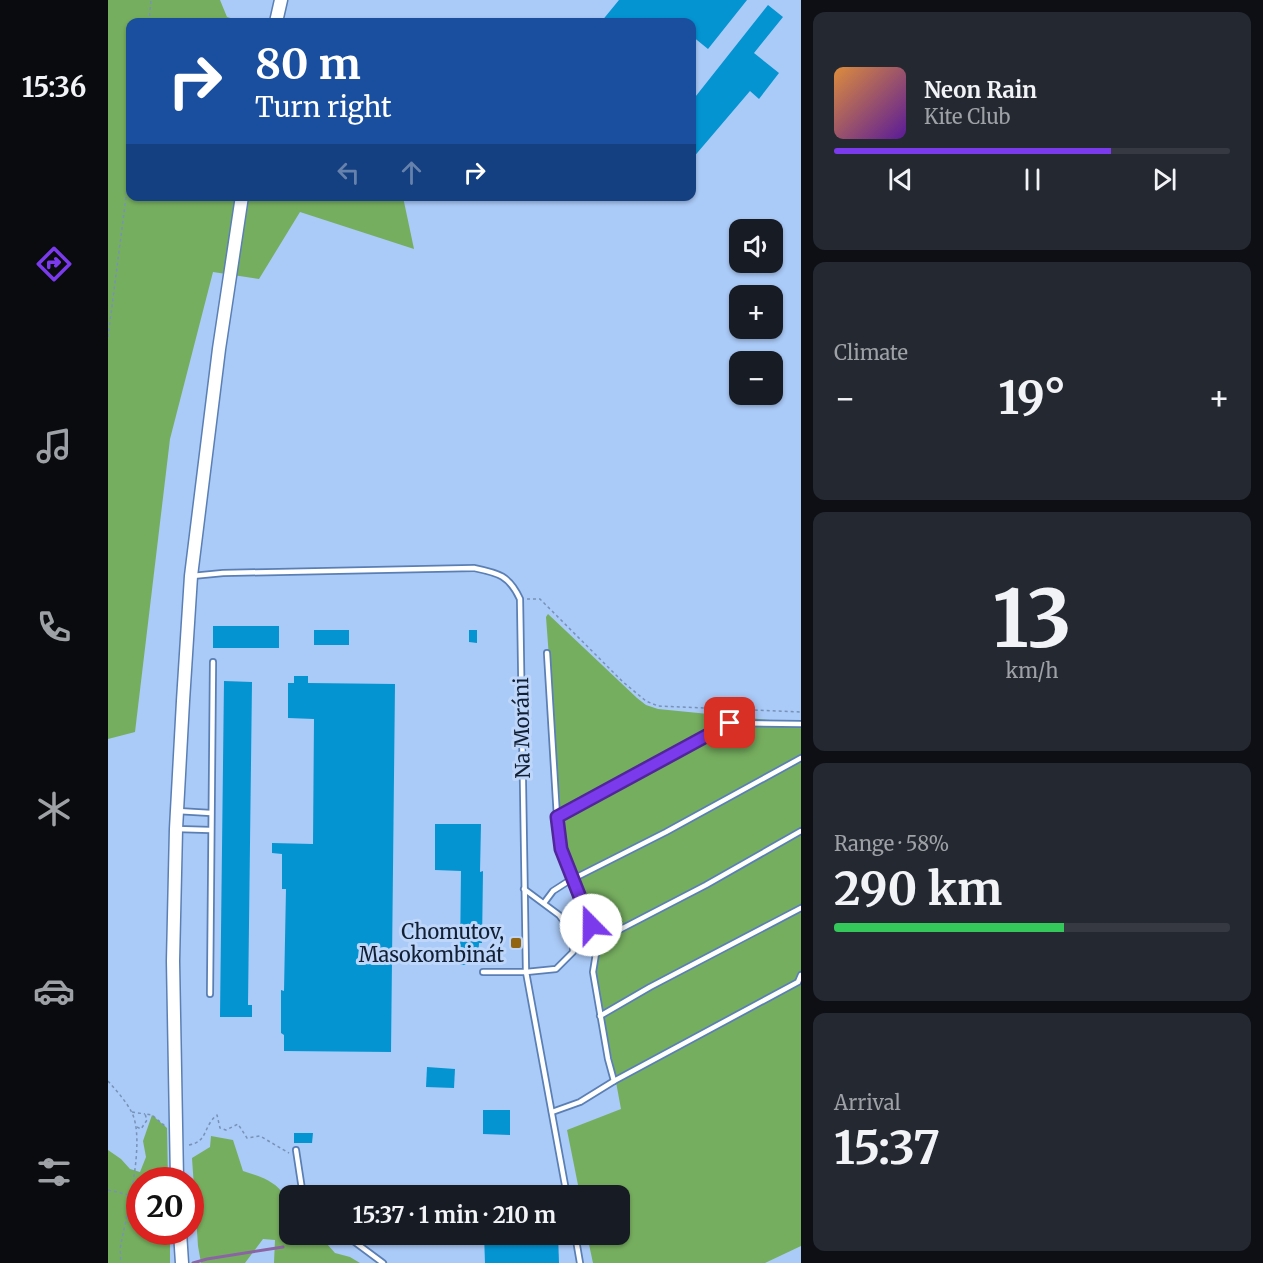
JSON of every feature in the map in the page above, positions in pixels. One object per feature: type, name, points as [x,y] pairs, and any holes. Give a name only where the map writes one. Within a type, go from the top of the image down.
[{"type":"street","points":[[277,18],[281,0]]},
{"type":"street","points":[[177,1167],[173,961],[176,828],[191,576],[219,349],[241,201]]},
{"type":"street","points":[[181,1245],[182,1263]]},
{"type":"lane","points":[[191,576],[223,573],[474,568],[498,573],[514,586],[520,600]]},
{"type":"lane","name":"Na Moráni","points":[[520,600],[526,972],[565,1185]]},
{"type":"lane","points":[[547,653],[561,849],[598,941],[593,972],[614,1081]]},
{"type":"lane","points":[[210,994],[213,662]]},
{"type":"lane","points":[[557,817],[730,723],[801,724]]},
{"type":"lane","points":[[544,903],[553,891],[573,879],[666,832],[801,758]]},
{"type":"lane","points":[[177,811],[211,813]]},
{"type":"lane","points":[[176,828],[210,830]]},
{"type":"lane","points":[[598,941],[706,885],[801,831]]},
{"type":"lane","points":[[483,972],[556,969],[573,952],[573,934],[559,915],[525,889]]},
{"type":"lane","points":[[600,1016],[650,987],[801,908]]},
{"type":"lane","points":[[552,1112],[580,1102],[614,1081],[798,982],[801,975]]},
{"type":"lane","points":[[296,1150],[301,1185]]},
{"type":"lane","points":[[358,1245],[382,1263]]},
{"type":"lane","points":[[577,1245],[580,1263]]},
{"type":"path","points":[[149,18],[151,0]]},
{"type":"path","points":[[108,337],[126,197]]},
{"type":"path","points":[[520,600],[540,599],[623,682],[646,701],[658,706],[801,712]]},
{"type":"path","points":[[108,1081],[132,1112],[137,1127],[134,1167]]},
{"type":"path","points":[[132,1112],[152,1115],[167,1128]]},
{"type":"path","points":[[137,1127],[141,1129],[144,1126],[147,1120],[146,1114]]},
{"type":"path","points":[[176,1145],[192,1145],[200,1142],[208,1123],[217,1115],[220,1128],[226,1130],[238,1124],[247,1138],[260,1136],[297,1158]]},
{"type":"path","points":[[108,1191],[126,1194]]},
{"type":"path","points":[[122,1263],[120,1249],[126,1213]]},
{"type":"green space","points":[[108,0],[220,0],[227,17],[230,18],[126,18],[126,201],[404,201],[414,249],[300,212],[259,279],[213,272],[170,439],[135,732],[108,739]]},
{"type":"green space","points":[[548,614],[646,705],[658,709],[801,723],[801,1246],[765,1263],[593,1263],[589,1245],[630,1245],[630,1185],[578,1185],[567,1130],[621,1109],[596,974],[601,938],[563,846],[546,617]]},
{"type":"green space","points":[[152,1115],[167,1128],[168,1167],[142,1167],[146,1157],[143,1141]]},
{"type":"green space","points":[[211,1136],[233,1140],[243,1171],[267,1180],[279,1189],[279,1245],[328,1245],[335,1253],[350,1257],[360,1263],[274,1263],[275,1240],[263,1239],[245,1263],[201,1263],[198,1245],[204,1245],[204,1167],[193,1167],[192,1158],[210,1147]]},
{"type":"green space","points":[[108,1150],[128,1167],[126,1167],[126,1245],[170,1245],[170,1263],[108,1263]]},
{"type":"building","points":[[619,0],[747,0],[708,49],[696,39],[696,18],[604,18]]},
{"type":"building","points":[[768,5],[783,17],[754,53],[779,73],[759,99],[750,91],[696,154],[696,96]]},
{"type":"building","points":[[213,626],[279,626],[279,648],[213,648]]},
{"type":"building","points":[[314,630],[349,630],[349,645],[314,645]]},
{"type":"building","points":[[469,630],[477,630],[477,643],[469,642]]},
{"type":"building","points":[[294,676],[308,676],[308,683],[395,684],[391,1052],[284,1051],[284,1035],[281,1033],[281,990],[284,991],[286,889],[282,889],[282,854],[272,853],[272,843],[313,844],[314,719],[288,718],[288,683],[294,683]]},
{"type":"building","points":[[224,681],[252,682],[248,1005],[252,1005],[252,1017],[220,1017]]},
{"type":"building","points":[[435,824],[481,824],[482,943],[479,943],[476,965],[458,963],[461,871],[435,870]]},
{"type":"building","points":[[427,1067],[455,1069],[454,1088],[426,1087]]},
{"type":"building","points":[[483,1110],[510,1110],[510,1135],[483,1134]]},
{"type":"building","points":[[294,1133],[313,1133],[312,1143],[294,1143]]},
{"type":"building","points":[[484,1245],[558,1245],[559,1263],[485,1263]]},
{"type":"waterway","points":[[193,1263],[283,1247]]},
{"type":"place","name":"Chomutov, Masokombinát","points":[[516,943]]},
{"type":"route","points":[[591,925],[561,849],[557,817],[730,723]]}]
